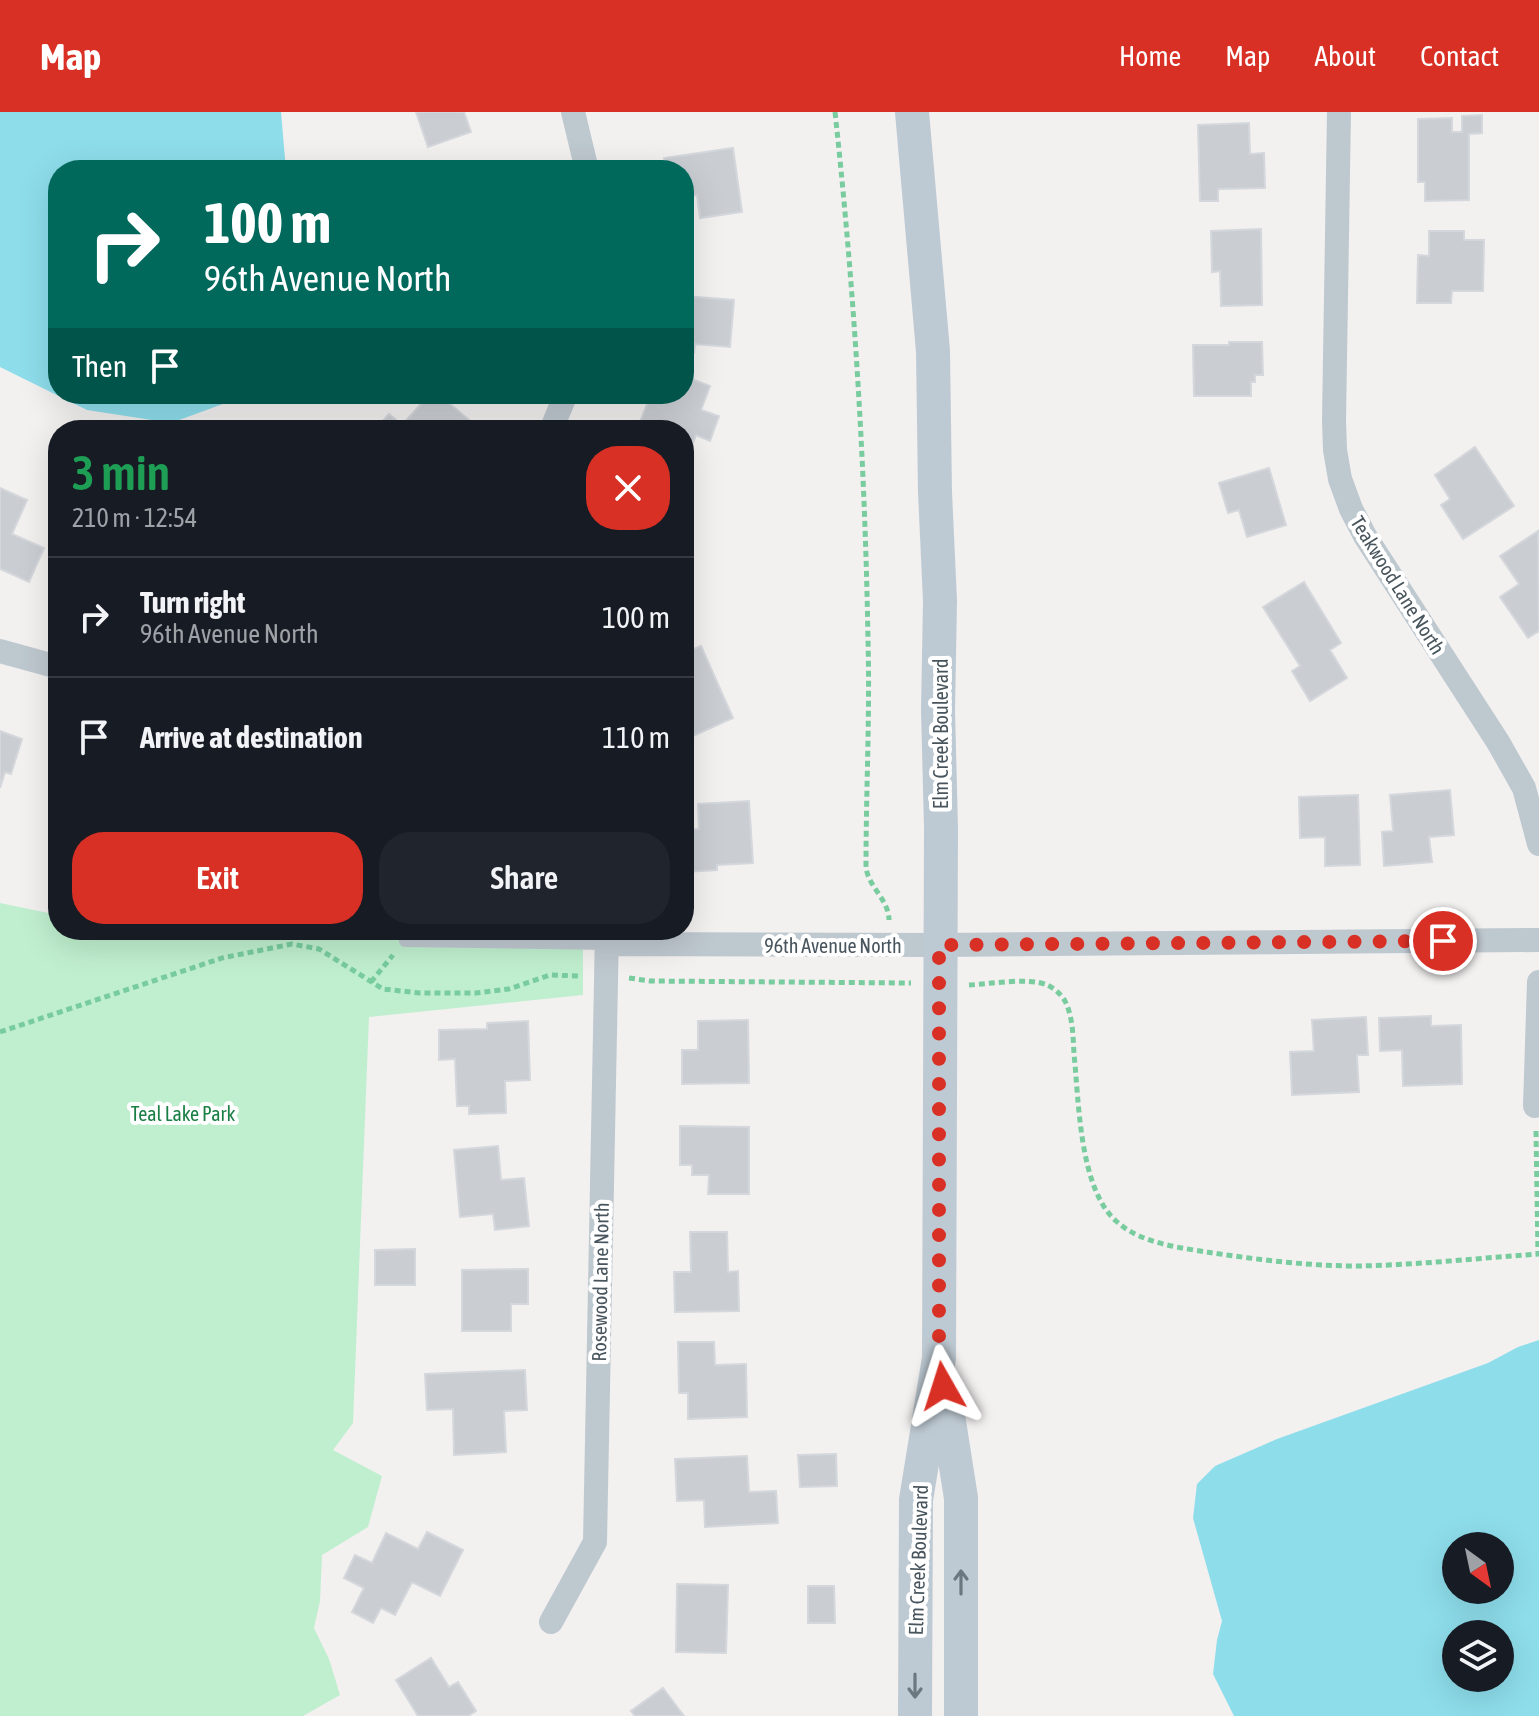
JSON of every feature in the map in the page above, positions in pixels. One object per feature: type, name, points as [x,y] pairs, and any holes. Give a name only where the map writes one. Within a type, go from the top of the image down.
[{"type":"main road","name":"Elm Creek Boulevard","points":[[912,112],[933,351],[940,601],[939,1358],[961,1498],[961,1716]]},
{"type":"main road","name":"Elm Creek Boulevard","points":[[915,1716],[916,1500],[939,1358]]},
{"type":"street","points":[[573,112],[585,160]]},
{"type":"street","name":"Teakwood Lane North","points":[[1339,112],[1334,420],[1340,479],[1365,536],[1524,788],[1539,844]]},
{"type":"street","points":[[0,651],[48,664]]},
{"type":"street","name":"96th Avenue North","points":[[694,939],[939,945],[1539,940]]},
{"type":"street","name":"Rosewood Lane North","points":[[551,1622],[595,1542],[607,940]]},
{"type":"street","points":[[1535,1106],[1539,982]]},
{"type":"lane","points":[[405,941],[456,940]]},
{"type":"path","points":[[835,112],[847,225],[863,498],[868,641],[866,871],[889,910]]},
{"type":"path","points":[[371,982],[405,941]]},
{"type":"path","points":[[0,1032],[222,958],[292,944],[319,949],[383,989],[420,993],[476,993],[509,989],[550,975],[582,976]]},
{"type":"path","points":[[633,978],[650,981],[898,983]]},
{"type":"path","points":[[993,984],[1046,984],[1064,997],[1071,1020],[1080,1109],[1091,1171],[1105,1208],[1127,1229],[1182,1248],[1305,1263],[1372,1265],[1539,1254],[1535,1106]]},
{"type":"green space","name":"Teal Lake Park","points":[[0,903],[48,913],[48,940],[583,940],[583,995],[369,1017],[353,1423],[333,1450],[382,1476],[368,1527],[322,1555],[320,1601],[314,1628],[329,1659],[340,1695],[303,1716],[0,1716]]},
{"type":"water","points":[[0,112],[281,112],[285,160],[48,160],[48,391],[0,367]]},
{"type":"water","points":[[75,404],[223,404],[179,420],[152,420],[87,410]]},
{"type":"water","points":[[1539,1340],[1539,1716],[1234,1716],[1213,1674],[1222,1621],[1193,1518],[1197,1484],[1215,1466],[1277,1439],[1488,1363]]},
{"type":"building","points":[[416,112],[464,112],[471,132],[428,147]]},
{"type":"building","points":[[1482,115],[1482,133],[1469,134],[1469,200],[1425,201],[1425,182],[1418,182],[1418,119],[1452,118],[1452,132],[1462,132],[1462,116]]},
{"type":"building","points":[[1249,123],[1250,154],[1264,153],[1265,188],[1218,189],[1218,201],[1200,201],[1198,125]]},
{"type":"building","points":[[733,148],[742,212],[700,218],[697,195],[694,195],[694,160],[664,158]]},
{"type":"building","points":[[1261,229],[1262,305],[1221,306],[1220,271],[1212,272],[1211,231]]},
{"type":"building","points":[[1429,231],[1464,231],[1464,240],[1484,240],[1483,291],[1452,291],[1451,303],[1417,303],[1418,255],[1429,256]]},
{"type":"building","points":[[694,297],[734,300],[730,347],[695,344],[694,353]]},
{"type":"building","points":[[1229,342],[1262,342],[1263,375],[1255,375],[1255,382],[1251,382],[1251,396],[1194,396],[1193,345],[1229,345]]},
{"type":"building","points":[[694,380],[710,386],[701,410],[719,416],[710,441],[696,435],[694,440],[694,420],[641,420],[647,404],[694,404]]},
{"type":"building","points":[[421,404],[450,404],[469,420],[407,420]]},
{"type":"building","points":[[1475,447],[1514,506],[1463,539],[1441,505],[1450,499],[1435,475]]},
{"type":"building","points":[[1269,468],[1286,525],[1247,537],[1239,510],[1228,513],[1219,483]]},
{"type":"building","points":[[0,488],[27,500],[12,534],[44,548],[29,582],[0,569]]},
{"type":"building","points":[[1538,531],[1539,631],[1528,638],[1500,597],[1519,584],[1500,556]]},
{"type":"building","points":[[1304,582],[1341,643],[1330,650],[1347,678],[1310,701],[1292,671],[1300,666],[1263,607]]},
{"type":"building","points":[[701,646],[733,718],[694,736],[694,649]]},
{"type":"building","points":[[0,731],[22,739],[11,774],[5,772],[0,788]]},
{"type":"building","points":[[1450,790],[1454,835],[1429,837],[1432,862],[1384,866],[1382,832],[1393,831],[1390,795]]},
{"type":"building","points":[[1358,795],[1360,865],[1325,866],[1325,837],[1300,838],[1299,797]]},
{"type":"building","points":[[749,801],[753,863],[717,865],[717,870],[694,871],[694,829],[699,829],[698,804]]},
{"type":"building","points":[[1431,1016],[1431,1026],[1461,1025],[1462,1084],[1403,1086],[1402,1050],[1380,1051],[1379,1018]]},
{"type":"building","points":[[1366,1017],[1368,1055],[1357,1055],[1359,1092],[1292,1095],[1290,1052],[1314,1051],[1312,1020]]},
{"type":"building","points":[[748,1020],[749,1083],[682,1084],[682,1050],[698,1050],[698,1021]]},
{"type":"building","points":[[528,1021],[530,1080],[505,1081],[506,1113],[469,1114],[469,1106],[457,1106],[455,1059],[439,1060],[439,1030],[487,1029],[487,1023]]},
{"type":"building","points":[[680,1126],[749,1127],[749,1194],[708,1194],[709,1175],[692,1175],[692,1165],[680,1165]]},
{"type":"building","points":[[498,1146],[501,1180],[524,1178],[529,1226],[495,1230],[493,1214],[460,1217],[454,1150]]},
{"type":"building","points":[[690,1232],[727,1232],[728,1272],[738,1271],[739,1311],[675,1312],[674,1272],[691,1272]]},
{"type":"building","points":[[415,1249],[415,1285],[375,1285],[375,1250]]},
{"type":"building","points":[[528,1269],[528,1304],[511,1304],[511,1331],[462,1331],[462,1270]]},
{"type":"building","points":[[678,1342],[714,1342],[715,1365],[746,1364],[747,1417],[688,1419],[688,1393],[679,1393]]},
{"type":"building","points":[[525,1370],[527,1410],[504,1411],[506,1452],[454,1455],[453,1409],[427,1410],[425,1374]]},
{"type":"building","points":[[836,1454],[837,1486],[800,1487],[798,1455]]},
{"type":"building","points":[[747,1456],[749,1492],[776,1491],[778,1523],[705,1527],[704,1500],[677,1501],[675,1459]]},
{"type":"building","points":[[427,1532],[463,1550],[440,1596],[412,1582],[395,1615],[381,1608],[373,1623],[352,1612],[364,1588],[344,1578],[355,1555],[372,1563],[386,1533],[418,1549]]},
{"type":"building","points":[[677,1584],[728,1585],[726,1653],[676,1652]]},
{"type":"building","points":[[808,1586],[834,1586],[835,1623],[808,1623]]},
{"type":"building","points":[[431,1658],[449,1687],[458,1682],[476,1711],[468,1716],[418,1716],[396,1680]]},
{"type":"building","points":[[663,1688],[684,1716],[635,1716],[631,1711]]},
{"type":"route","points":[[943,1386],[939,1358],[939,945],[1443,941]]}]
